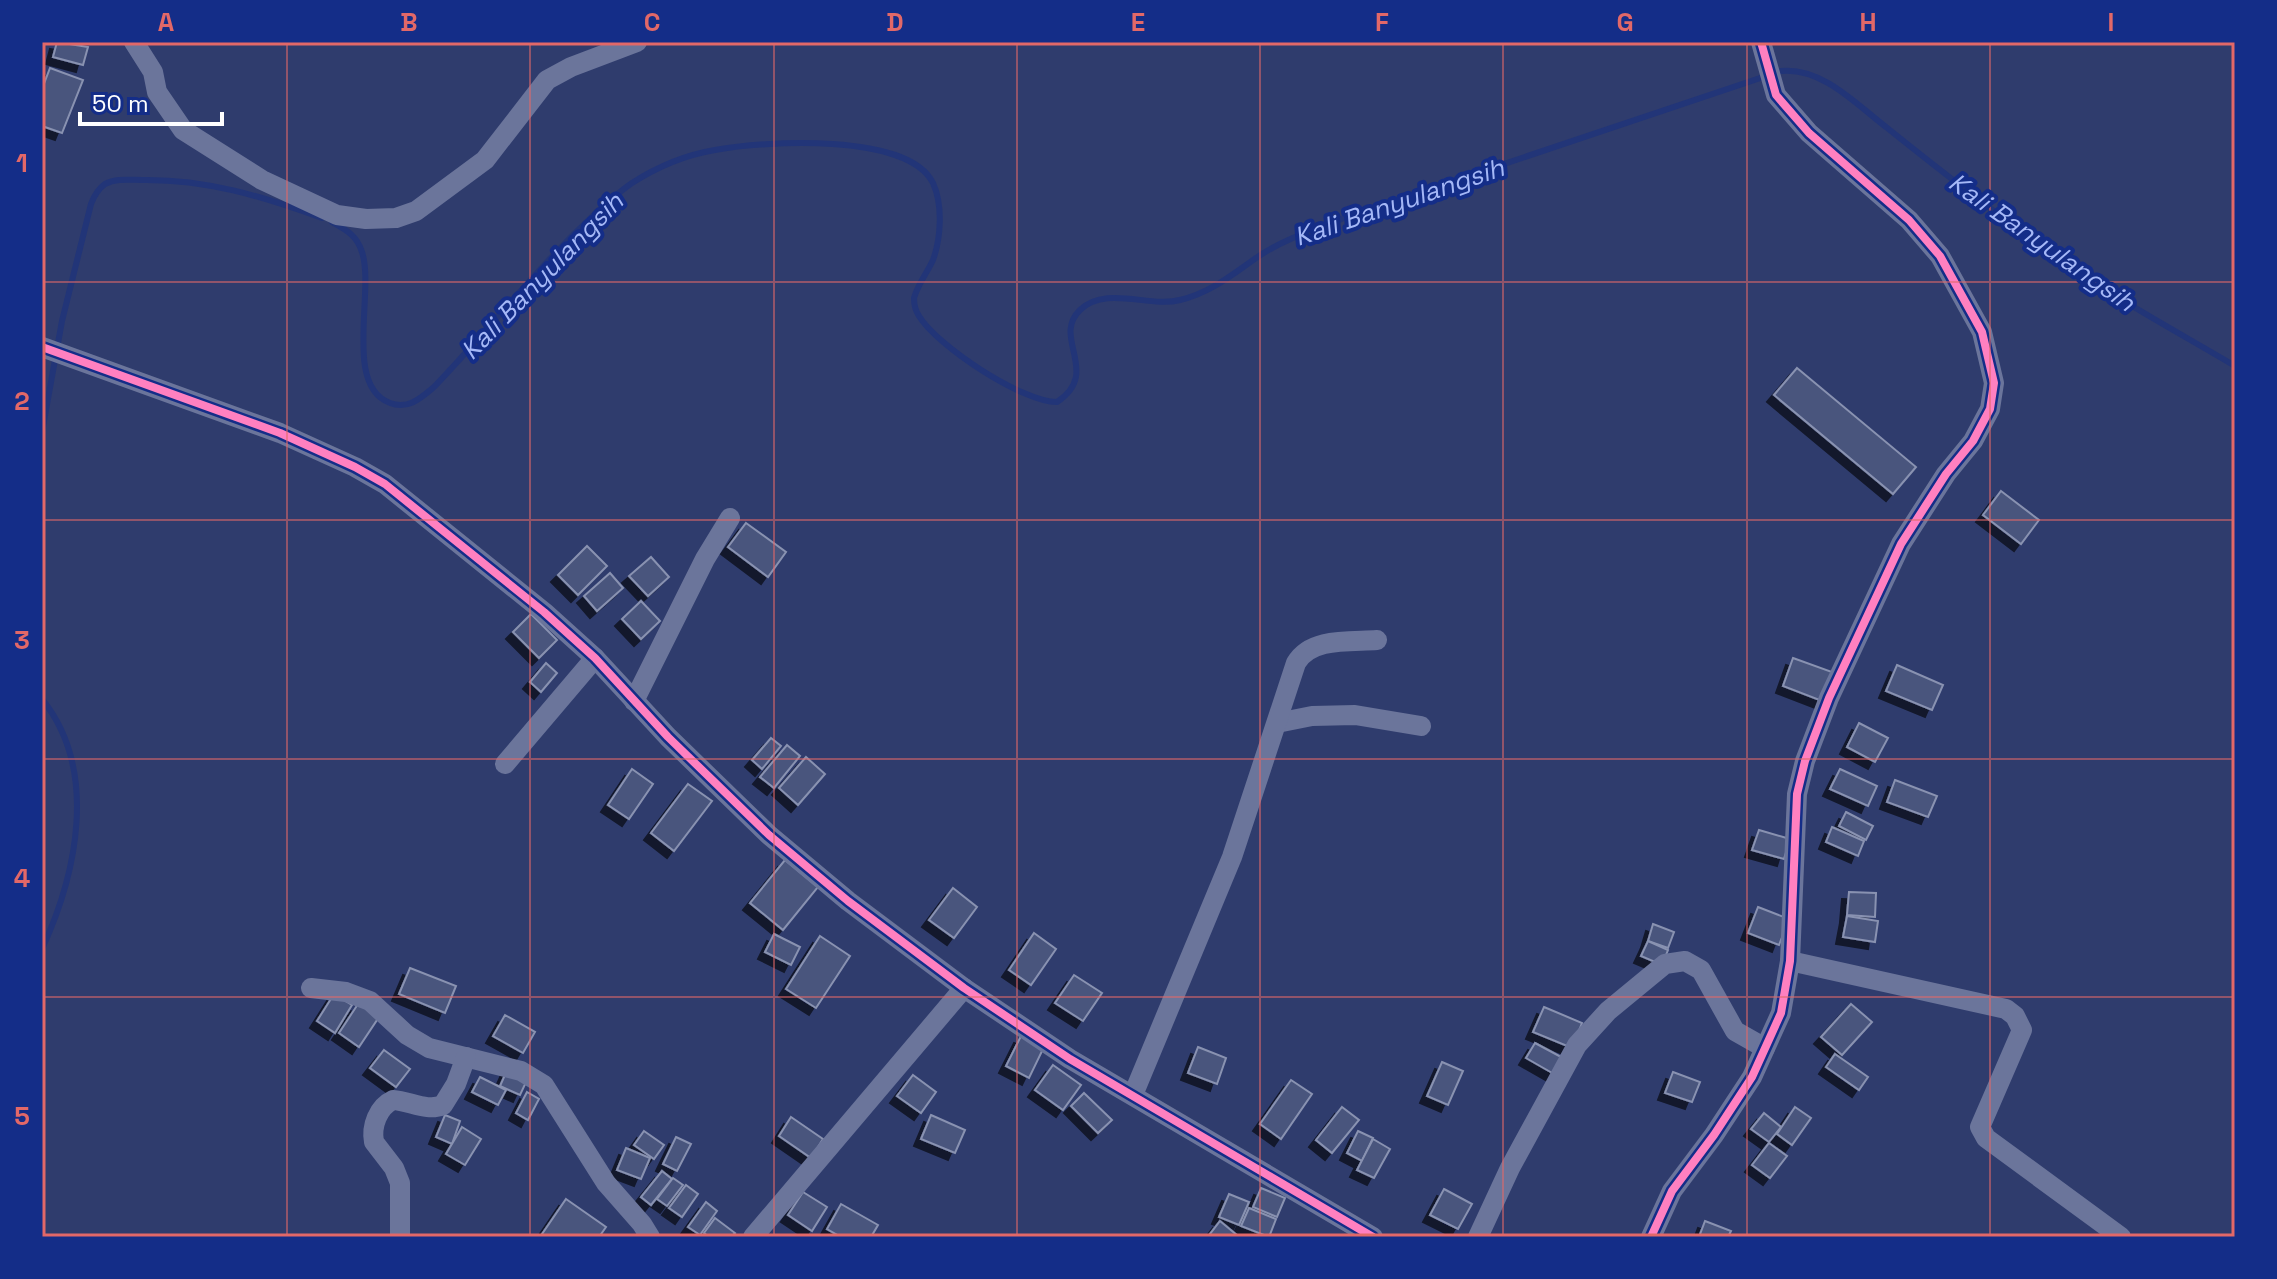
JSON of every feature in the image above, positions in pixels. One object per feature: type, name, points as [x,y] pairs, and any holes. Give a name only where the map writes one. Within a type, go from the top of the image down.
[{"type":"street","points":[[134,42],[153,72],[157,92],[183,130],[262,180],[337,215],[366,219],[396,218],[416,211],[485,160],[547,80],[571,67],[637,42]]},
{"type":"street","points":[[1651,1237],[1672,1191],[1752,1077],[1781,1013],[1790,961],[1796,805],[1805,761],[1829,698],[1901,544],[1946,474],[1973,441],[1990,409],[1994,383],[1982,332],[1940,256],[1909,220],[1809,133],[1776,95],[1762,49]]},
{"type":"street","points":[[45,348],[280,433],[375,478],[432,520],[544,612],[595,658],[668,737],[769,835],[848,901],[964,988],[1070,1059],[1373,1237]]},
{"type":"street","points":[[634,701],[705,559],[730,518]]},
{"type":"street","points":[[1133,1095],[1232,857],[1296,663],[1307,650],[1325,644],[1377,640]]},
{"type":"street","points":[[505,764],[595,658]]},
{"type":"street","points":[[1277,723],[1312,716],[1355,715],[1421,726]]},
{"type":"street","points":[[1478,1237],[1510,1168],[1577,1045],[1608,1011],[1665,964],[1685,961],[1701,970],[1735,1031],[1765,1048]]},
{"type":"street","points":[[1790,961],[2006,1009],[2015,1016],[2022,1030],[1980,1127],[1986,1138],[2121,1237]]},
{"type":"street","points":[[311,988],[346,992],[370,1001],[407,1035],[429,1048],[521,1071],[544,1085],[606,1183],[650,1237]]},
{"type":"street","points":[[753,1237],[964,988]]},
{"type":"street","points":[[400,1237],[400,1183],[394,1168],[374,1142],[376,1119],[393,1100],[430,1108],[443,1105],[456,1084],[466,1057]]},
{"type":"building","points":[[57,42],[88,47],[83,65],[53,57]]},
{"type":"building","points":[[50,68],[83,80],[62,133],[42,126],[42,89]]},
{"type":"building","points":[[1797,368],[1916,467],[1893,494],[1774,395]]},
{"type":"building","points":[[2001,491],[2039,520],[2021,544],[1983,515]]},
{"type":"building","points":[[746,523],[786,552],[768,577],[728,547]]},
{"type":"building","points":[[587,546],[607,566],[578,595],[558,575]]},
{"type":"building","points":[[651,557],[669,577],[648,596],[629,576]]},
{"type":"building","points":[[610,573],[623,588],[597,611],[584,596]]},
{"type":"building","points":[[641,601],[660,621],[641,639],[622,619]]},
{"type":"building","points":[[531,614],[557,640],[539,658],[513,632]]},
{"type":"building","points":[[1793,658],[1832,672],[1822,701],[1783,686]]},
{"type":"building","points":[[546,663],[557,673],[541,692],[530,682]]},
{"type":"building","points":[[1897,665],[1943,685],[1932,710],[1886,691]]},
{"type":"building","points":[[1859,723],[1888,738],[1875,762],[1847,747]]},
{"type":"building","points":[[771,738],[781,746],[762,769],[752,760]]},
{"type":"building","points":[[787,745],[800,756],[774,788],[760,777]]},
{"type":"building","points":[[806,757],[825,774],[798,805],[779,788]]},
{"type":"building","points":[[632,769],[653,784],[629,819],[608,805]]},
{"type":"building","points":[[1840,769],[1877,786],[1868,806],[1830,789]]},
{"type":"building","points":[[1895,780],[1937,796],[1928,817],[1887,802]]},
{"type":"building","points":[[688,784],[712,801],[674,851],[651,833]]},
{"type":"building","points":[[1846,812],[1873,826],[1866,840],[1839,826]]},
{"type":"building","points":[[1832,827],[1864,841],[1858,856],[1826,842]]},
{"type":"building","points":[[1759,830],[1790,839],[1784,859],[1752,850]]},
{"type":"building","points":[[785,860],[818,887],[783,930],[750,903]]},
{"type":"building","points":[[953,888],[977,907],[954,938],[929,920]]},
{"type":"building","points":[[1849,892],[1876,893],[1875,917],[1847,915]]},
{"type":"building","points":[[1758,907],[1789,919],[1779,945],[1748,933]]},
{"type":"building","points":[[1847,916],[1878,921],[1875,942],[1843,937]]},
{"type":"building","points":[[1653,924],[1674,932],[1668,948],[1648,941]]},
{"type":"building","points":[[1034,933],[1056,949],[1031,985],[1009,970]]},
{"type":"building","points":[[774,934],[800,947],[791,965],[765,952]]},
{"type":"building","points":[[820,936],[850,956],[816,1008],[786,989]]},
{"type":"building","points":[[1648,941],[1668,950],[1662,965],[1641,956]]},
{"type":"building","points":[[410,968],[456,986],[445,1013],[399,994]]},
{"type":"building","points":[[1074,975],[1102,993],[1083,1021],[1055,1003]]},
{"type":"building","points":[[334,994],[352,1005],[335,1033],[317,1021]]},
{"type":"building","points":[[358,1004],[379,1017],[359,1047],[339,1033]]},
{"type":"building","points":[[1851,1004],[1872,1022],[1842,1055],[1821,1037]]},
{"type":"building","points":[[1544,1007],[1582,1023],[1572,1048],[1533,1032]]},
{"type":"building","points":[[505,1015],[535,1032],[523,1053],[493,1036]]},
{"type":"building","points":[[1021,1036],[1044,1047],[1029,1078],[1006,1066]]},
{"type":"building","points":[[1535,1043],[1563,1058],[1554,1074],[1526,1058]]},
{"type":"building","points":[[1198,1047],[1226,1058],[1217,1084],[1188,1073]]},
{"type":"building","points":[[384,1050],[410,1069],[396,1087],[370,1068]]},
{"type":"building","points":[[1835,1054],[1868,1077],[1859,1090],[1826,1067]]},
{"type":"building","points":[[1442,1062],[1463,1071],[1448,1105],[1427,1096]]},
{"type":"building","points":[[1053,1065],[1081,1085],[1063,1110],[1035,1090]]},
{"type":"building","points":[[508,1068],[528,1078],[520,1095],[500,1086]]},
{"type":"building","points":[[1673,1072],[1700,1082],[1692,1102],[1665,1093]]},
{"type":"building","points":[[913,1075],[936,1092],[921,1113],[897,1096]]},
{"type":"building","points":[[480,1077],[506,1090],[498,1105],[472,1092]]},
{"type":"building","points":[[1291,1080],[1312,1094],[1281,1139],[1260,1124]]},
{"type":"building","points":[[527,1092],[539,1099],[528,1120],[516,1113]]},
{"type":"building","points":[[1084,1093],[1112,1120],[1098,1133],[1071,1106]]},
{"type":"building","points":[[1342,1107],[1359,1120],[1332,1153],[1316,1140]]},
{"type":"building","points":[[1795,1107],[1811,1118],[1792,1145],[1777,1134]]},
{"type":"building","points":[[1764,1113],[1781,1127],[1769,1142],[1751,1129]]},
{"type":"building","points":[[445,1115],[460,1121],[452,1144],[436,1137]]},
{"type":"building","points":[[931,1115],[965,1130],[955,1153],[921,1139]]},
{"type":"building","points":[[791,1117],[823,1139],[811,1158],[779,1136]]},
{"type":"building","points":[[462,1127],[481,1139],[465,1165],[446,1154]]},
{"type":"building","points":[[644,1131],[664,1145],[654,1159],[634,1145]]},
{"type":"building","points":[[1358,1131],[1373,1138],[1362,1161],[1347,1153]]},
{"type":"building","points":[[676,1137],[691,1144],[677,1171],[663,1164]]},
{"type":"building","points":[[1373,1139],[1390,1149],[1374,1178],[1357,1170]]},
{"type":"building","points":[[1769,1143],[1787,1156],[1770,1178],[1752,1165]]},
{"type":"building","points":[[626,1148],[650,1158],[641,1179],[617,1170]]},
{"type":"building","points":[[662,1171],[672,1179],[651,1205],[641,1197]]},
{"type":"building","points":[[673,1178],[683,1185],[667,1206],[657,1199]]},
{"type":"building","points":[[686,1185],[698,1194],[682,1217],[669,1208]]},
{"type":"building","points":[[1261,1188],[1285,1198],[1277,1217],[1253,1207]]},
{"type":"building","points":[[1444,1189],[1472,1204],[1458,1229],[1430,1215]]},
{"type":"building","points":[[803,1192],[827,1207],[812,1231],[788,1215]]},
{"type":"building","points":[[1229,1194],[1249,1202],[1239,1225],[1219,1217]]},
{"type":"building","points":[[566,1199],[606,1227],[599,1237],[540,1237]]},
{"type":"building","points":[[706,1202],[717,1211],[700,1235],[688,1227]]},
{"type":"building","points":[[841,1204],[878,1225],[871,1237],[841,1237],[827,1229]]},
{"type":"building","points":[[1249,1208],[1276,1219],[1269,1237],[1241,1226]]},
{"type":"building","points":[[715,1218],[735,1233],[731,1237],[709,1237],[704,1233]]},
{"type":"building","points":[[1220,1221],[1238,1237],[1213,1237],[1210,1234]]},
{"type":"building","points":[[1705,1221],[1731,1231],[1728,1237],[1699,1237]]},
{"type":"waterway","name":"Kali Banyulangsih","points":[[332,222],[351,234],[362,252],[365,269],[364,358],[368,378],[376,393],[390,403],[403,405],[414,402],[434,387],[573,235],[616,195],[651,172],[704,152],[766,144],[833,144],[895,155],[918,167],[933,183],[938,201],[940,222],[936,251],[914,298],[919,316],[943,342],[982,370],[1023,393],[1057,402],[1070,391],[1076,379],[1070,332],[1080,310],[1090,303],[1115,298],[1168,302],[1191,297],[1222,282],[1280,244],[1349,216],[1781,71],[1796,71],[1838,89],[1973,195],[2093,281],[2235,366]]},
{"type":"waterway","name":"Kali Banyulangsih","points":[[42,432],[62,321],[91,204],[105,184],[128,180],[188,182],[255,196],[322,218]]},
{"type":"waterway","name":"Kali Banyulangsih","points":[[42,699],[60,727],[71,757],[76,789],[76,822],[65,888],[42,949]]},
{"type":"cycle path","points":[[1651,1237],[1672,1191],[1752,1077],[1781,1013],[1790,961],[1797,794],[1805,761],[1829,698],[1901,544],[1946,474],[1973,441],[1990,409],[1994,383],[1982,332],[1940,256],[1909,220],[1809,133],[1776,95],[1761,42]]},
{"type":"cycle path","points":[[42,347],[280,433],[385,484],[544,612],[595,658],[668,737],[769,835],[848,901],[964,988],[1070,1059],[1373,1237]]}]
